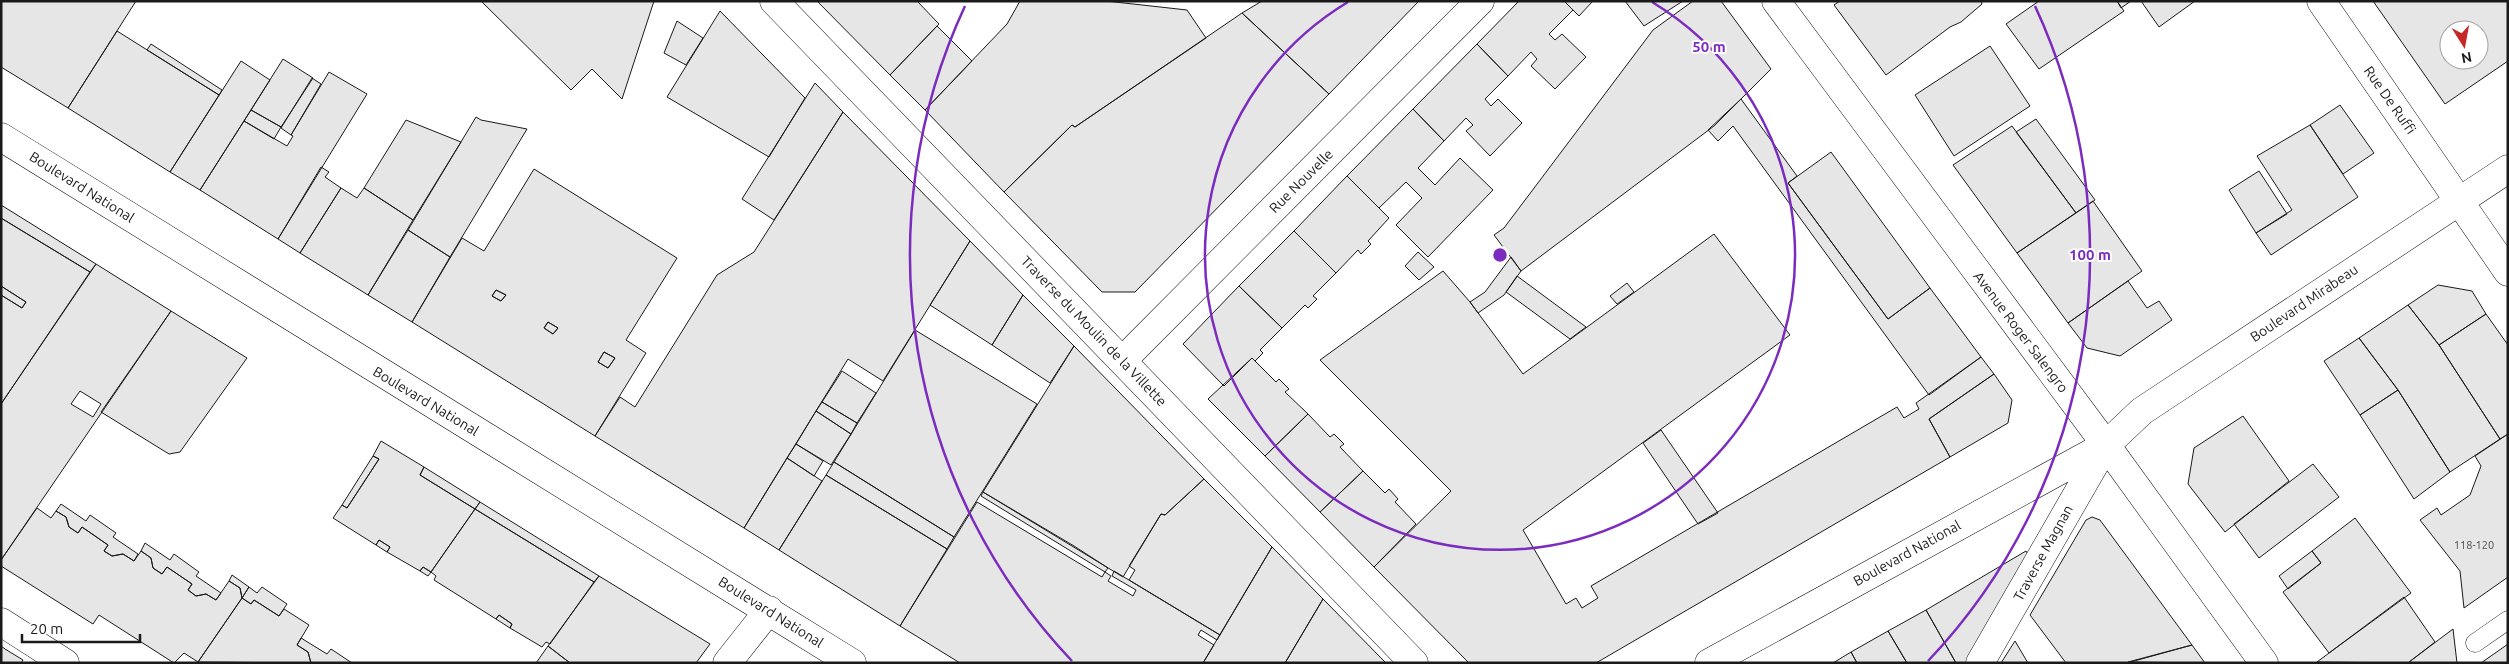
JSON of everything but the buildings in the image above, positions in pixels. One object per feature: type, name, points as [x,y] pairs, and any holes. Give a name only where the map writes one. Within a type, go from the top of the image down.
[{"type":"street","name":"Traverse du Moulin de la Villette","points":[[774,1],[1414,663]]},
{"type":"street","name":"Rue Nouvelle","points":[[1123,360],[1480,1]]},
{"type":"street","name":"Avenue Roger Salengro","points":[[1776,1],[2106,444],[2264,663]]},
{"type":"street","name":"Rue De Ruffi","points":[[2321,1],[2459,200]]},
{"type":"street","name":"Boulevard National","points":[[1,136],[382,374],[769,610],[852,663]]},
{"type":"street","name":"Boulevard Mirabeau","points":[[2106,444],[2142,411],[2508,169]]},
{"type":"street","points":[[2459,200],[2508,272]]},
{"type":"street","name":"Boulevard National","points":[[1709,663],[2106,444]]},
{"type":"street","name":"Traverse Magnan","points":[[1980,663],[2106,444]]},
{"type":"street","points":[[727,663],[769,610]]},
{"type":"street","points":[[1,622],[65,663]]},
{"type":"lane","points":[[2475,643],[2508,620]]}]
